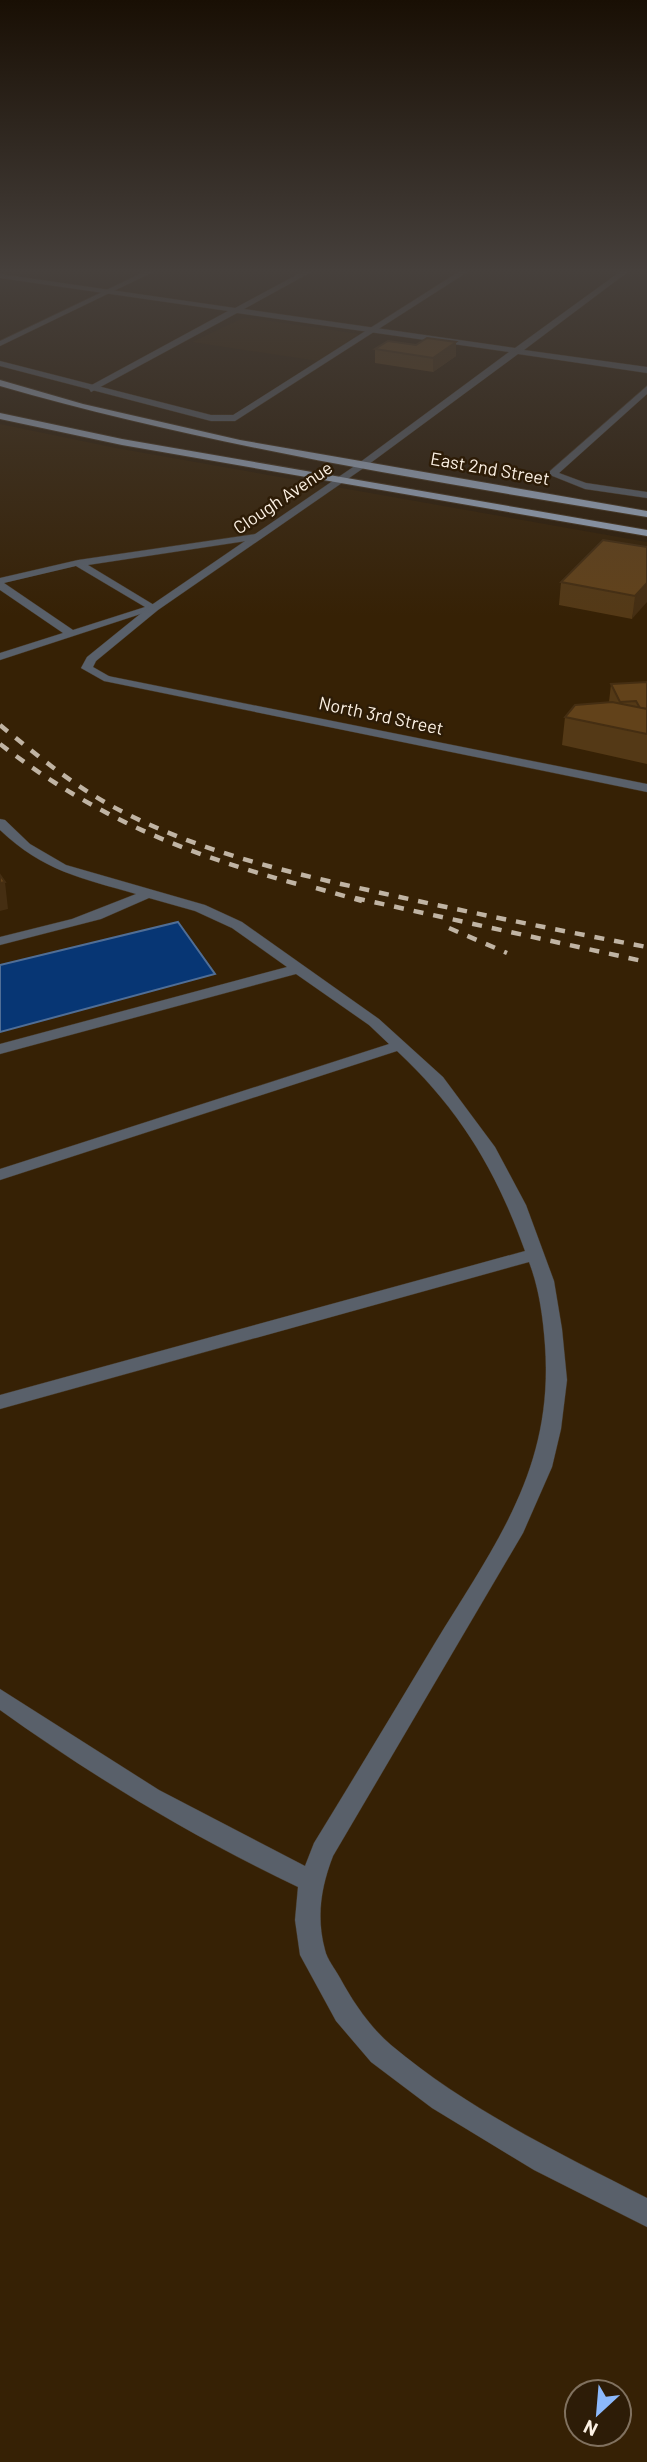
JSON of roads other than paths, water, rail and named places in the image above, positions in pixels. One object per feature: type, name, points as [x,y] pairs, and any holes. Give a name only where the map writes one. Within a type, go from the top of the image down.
[{"type":"highway","name":"East 2nd Street","points":[[11,386],[191,432],[362,465],[647,514]]},
{"type":"highway","name":"East 2nd Street","points":[[0,416],[133,444],[647,533]]},
{"type":"street","points":[[80,386],[211,418],[235,418],[285,386]]},
{"type":"street","points":[[91,389],[97,386]]},
{"type":"street","name":"Clough Avenue","points":[[108,679],[87,668],[91,659],[154,608],[341,480],[468,386]]},
{"type":"street","points":[[647,389],[553,473],[564,480],[647,495]]},
{"type":"street","points":[[0,583],[78,564],[256,537]]},
{"type":"street","points":[[78,564],[154,608]]},
{"type":"street","points":[[0,583],[71,634]]},
{"type":"street","points":[[0,657],[154,608]]},
{"type":"street","name":"North 3rd Street","points":[[108,679],[647,789]]},
{"type":"street","points":[[0,823],[25,847],[61,868],[200,908],[237,925],[374,1022],[437,1080],[489,1151],[517,1205],[545,1281],[553,1329],[557,1380],[551,1429],[542,1467],[516,1527],[323,1851],[311,1881],[307,1920],[313,1955],[345,2012],[380,2053],[441,2099],[544,2160],[647,2213]]},
{"type":"street","points":[[0,941],[65,926],[119,907],[150,892]]},
{"type":"street","points":[[0,1049],[300,968]]},
{"type":"street","points":[[0,1175],[401,1045]]},
{"type":"street","points":[[0,1402],[535,1254]]},
{"type":"street","points":[[0,1698],[105,1770],[187,1819],[258,1857],[311,1881]]},
{"type":"water","points":[[178,922],[215,974],[0,1032],[0,965]]},
{"type":"railway","points":[[0,725],[60,773],[108,804],[155,827],[217,851],[345,885],[647,947]]},
{"type":"railway","points":[[0,744],[71,793],[143,831],[219,860],[301,885]]},
{"type":"railway","points":[[316,888],[362,901]]},
{"type":"railway","points":[[355,898],[647,962]]},
{"type":"railway","points":[[449,928],[507,953]]}]
